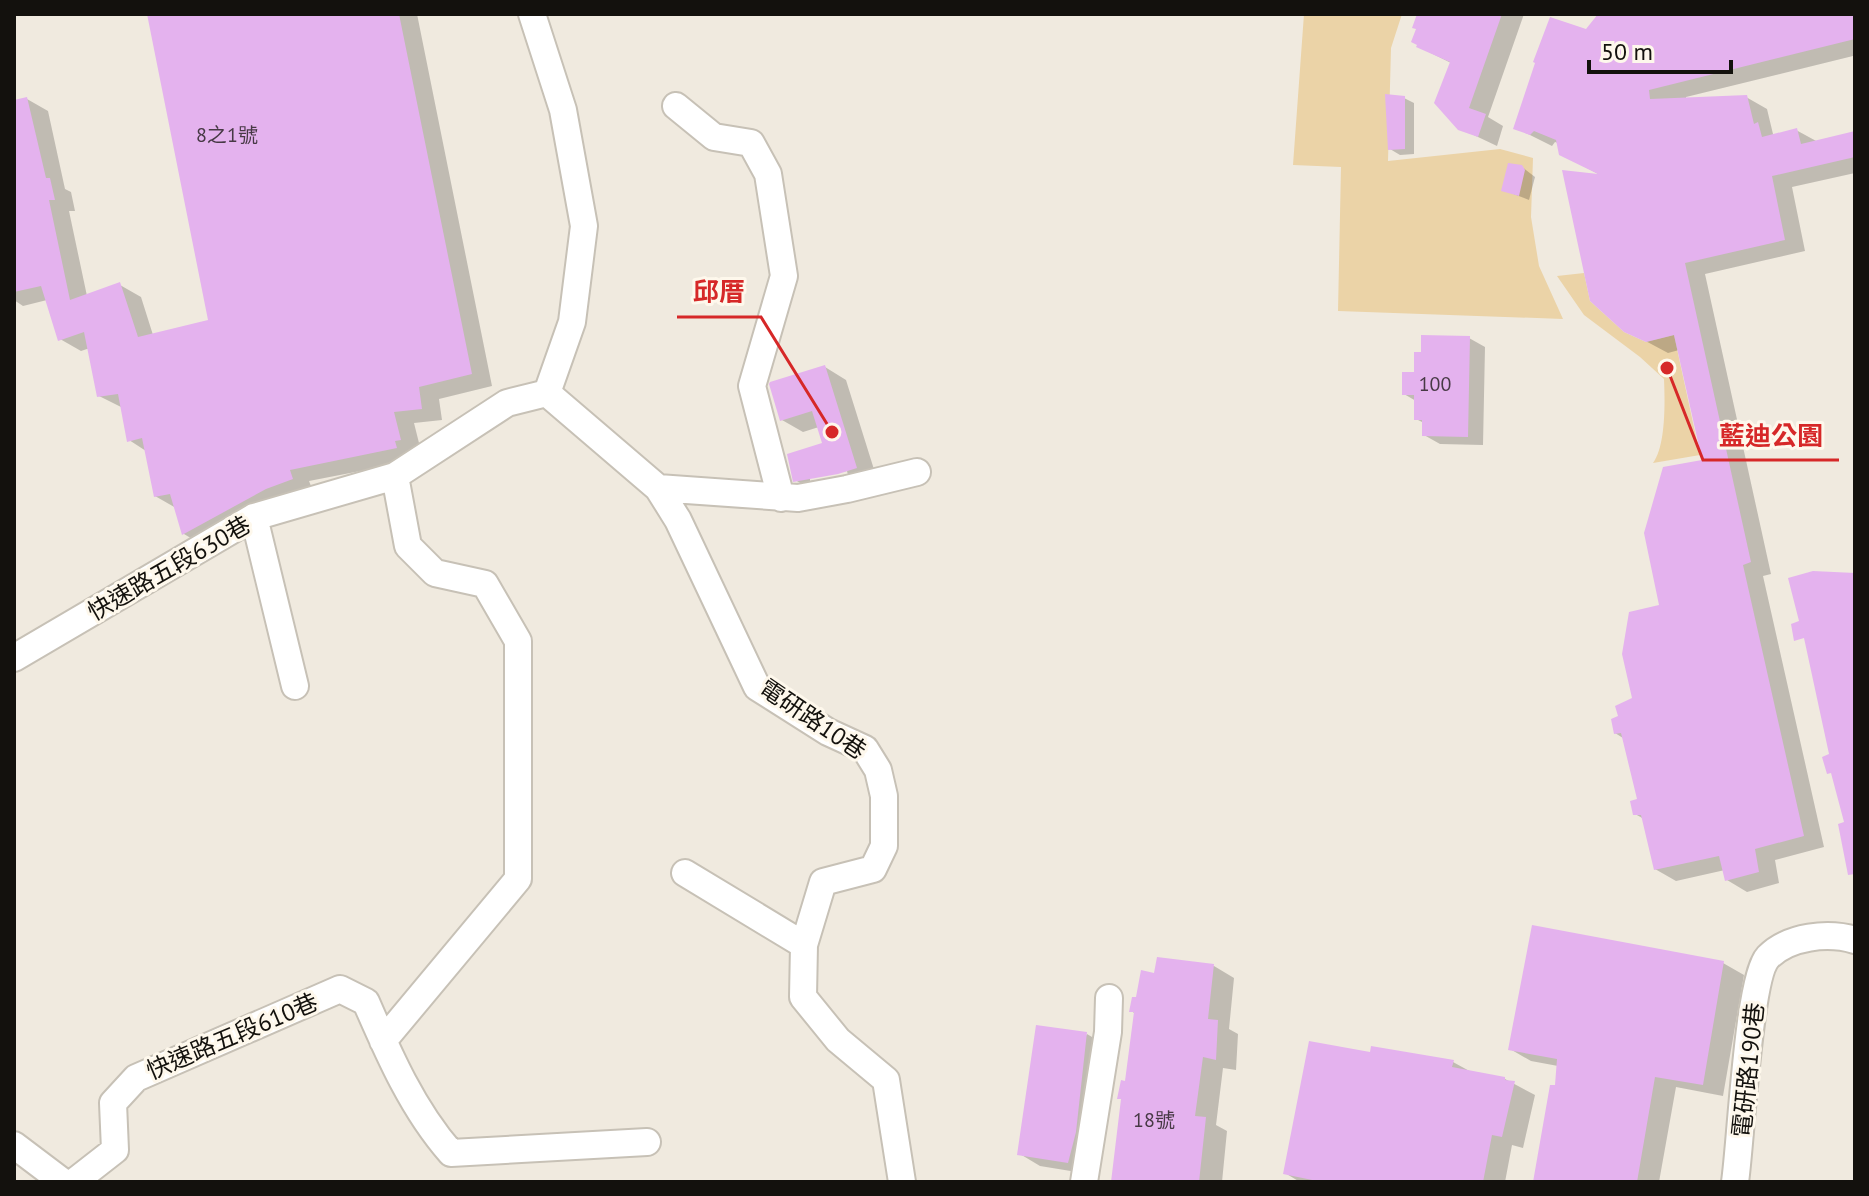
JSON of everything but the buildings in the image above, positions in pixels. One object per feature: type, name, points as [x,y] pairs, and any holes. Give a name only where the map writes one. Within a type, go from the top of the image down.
[{"type":"street","points":[[532,14],[563,110],[584,226],[572,322],[547,393]]},
{"type":"street","points":[[676,106],[714,137],[751,143],[768,174],[784,276],[752,386],[781,498]]},
{"type":"street","name":"快速路五段630巷","points":[[14,658],[254,517],[395,476],[507,403],[547,393]]},
{"type":"street","name":"電研路10巷","points":[[547,393],[658,488],[678,520],[757,687],[828,732],[865,749],[878,770],[884,796],[884,846],[873,869],[823,882],[804,945],[803,997],[838,1040],[886,1080],[902,1182]]},
{"type":"street","points":[[658,488],[798,498],[917,472]]},
{"type":"street","points":[[395,476],[408,546],[435,573],[485,584],[518,641],[518,879],[383,1041],[427,1126],[451,1153],[647,1142]]},
{"type":"street","points":[[254,517],[295,686]]},
{"type":"street","points":[[685,873],[804,945]]},
{"type":"street","name":"電研路190巷","points":[[1735,1182],[1753,1001],[1766,959],[1793,940],[1844,937],[1855,940]]},
{"type":"street","name":"快速路五段610巷","points":[[74,1182],[115,1150],[113,1103],[136,1078],[340,989],[366,1002],[383,1041]]},
{"type":"street","points":[[1084,1182],[1108,1032],[1109,998]]},
{"type":"street","points":[[14,1145],[63,1182]]},
{"type":"shaded area","points":[[1304,14],[1402,14],[1391,48],[1388,161],[1500,149],[1533,158],[1531,217],[1539,266],[1563,319],[1338,311],[1341,167],[1293,165]]},
{"type":"shaded area","points":[[1584,273],[1590,301],[1624,332],[1646,342],[1674,335],[1700,455],[1653,463],[1662,435],[1664,379],[1584,315],[1557,276]]},
{"type":"place","name":"藍迪公園","points":[[1667,368]]},
{"type":"place","name":"邱厝","points":[[832,432]]}]
